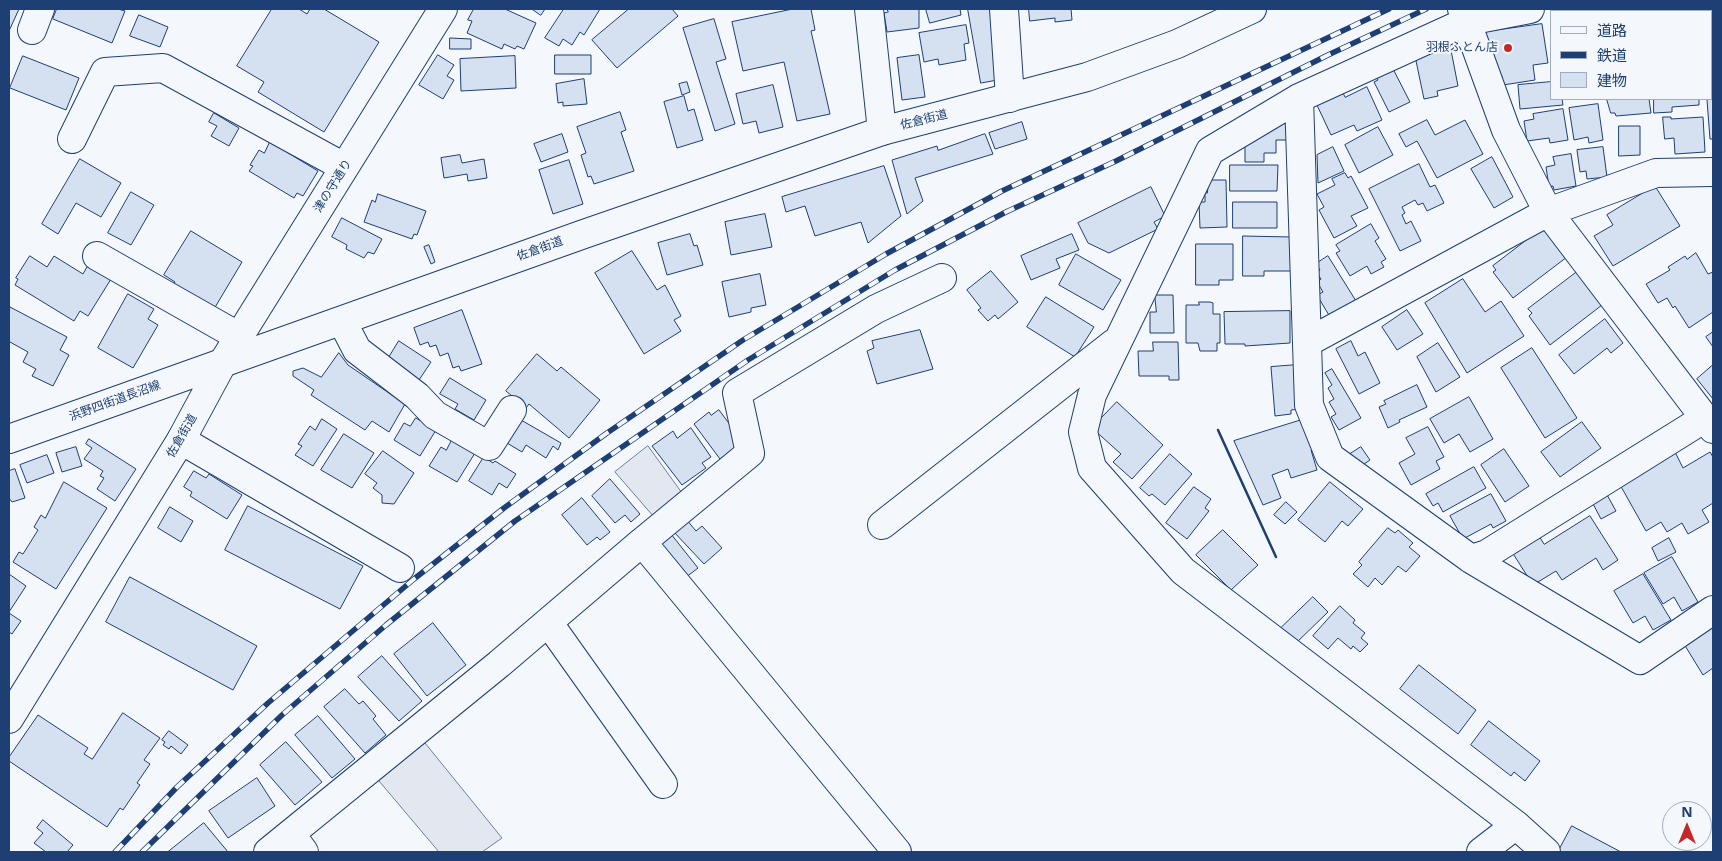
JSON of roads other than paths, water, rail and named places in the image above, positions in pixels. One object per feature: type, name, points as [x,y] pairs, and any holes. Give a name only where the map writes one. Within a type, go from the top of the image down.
[{"type":"street","name":"津の守通り","points":[[222,364],[443,9]]},
{"type":"street","points":[[869,9],[882,131]]},
{"type":"street","points":[[1004,9],[1010,98]]},
{"type":"street","name":"佐倉街道","points":[[9,719],[181,440],[222,364],[584,234],[882,131],[1087,77],[1177,44],[1252,9]]},
{"type":"street","points":[[1530,9],[1465,15],[1299,98],[1210,151],[1092,395],[1083,432],[1092,468],[1183,570],[1516,825],[1546,852]]},
{"type":"street","points":[[1465,15],[1506,130],[1548,212],[1709,423],[1487,554],[1472,559]]},
{"type":"street","points":[[72,139],[105,72],[163,68],[344,167]]},
{"type":"street","points":[[1299,98],[1309,405],[1330,457],[1472,559],[1640,660],[1713,610]]},
{"type":"street","points":[[1308,342],[1548,212],[1656,173],[1713,172]]},
{"type":"street","points":[[97,256],[229,331],[241,333]]},
{"type":"street","points":[[268,852],[298,843],[548,622],[750,453],[737,393],[876,309],[942,278]]},
{"type":"street","points":[[342,321],[357,350],[417,396],[435,415],[489,446],[512,410]]},
{"type":"street","points":[[882,525],[1119,339]]},
{"type":"street","name":"浜野四街道長沼線","points":[[9,439],[222,364]]},
{"type":"street","points":[[181,440],[400,568]]},
{"type":"street","points":[[642,542],[897,852]]},
{"type":"street","points":[[548,622],[663,784]]},
{"type":"street","points":[[1481,852],[1516,825]]},
{"type":"railway","points":[[115,852],[177,787],[268,703],[414,579],[504,508],[607,433],[743,340],[886,254],[1002,191],[1389,9]]},
{"type":"railway","points":[[142,852],[282,715],[386,625],[515,521],[748,360],[895,270],[1006,212],[1116,161],[1328,55],[1426,9]]},
{"type":"place","name":"羽根ふとん店","points":[[1508,48]]}]
